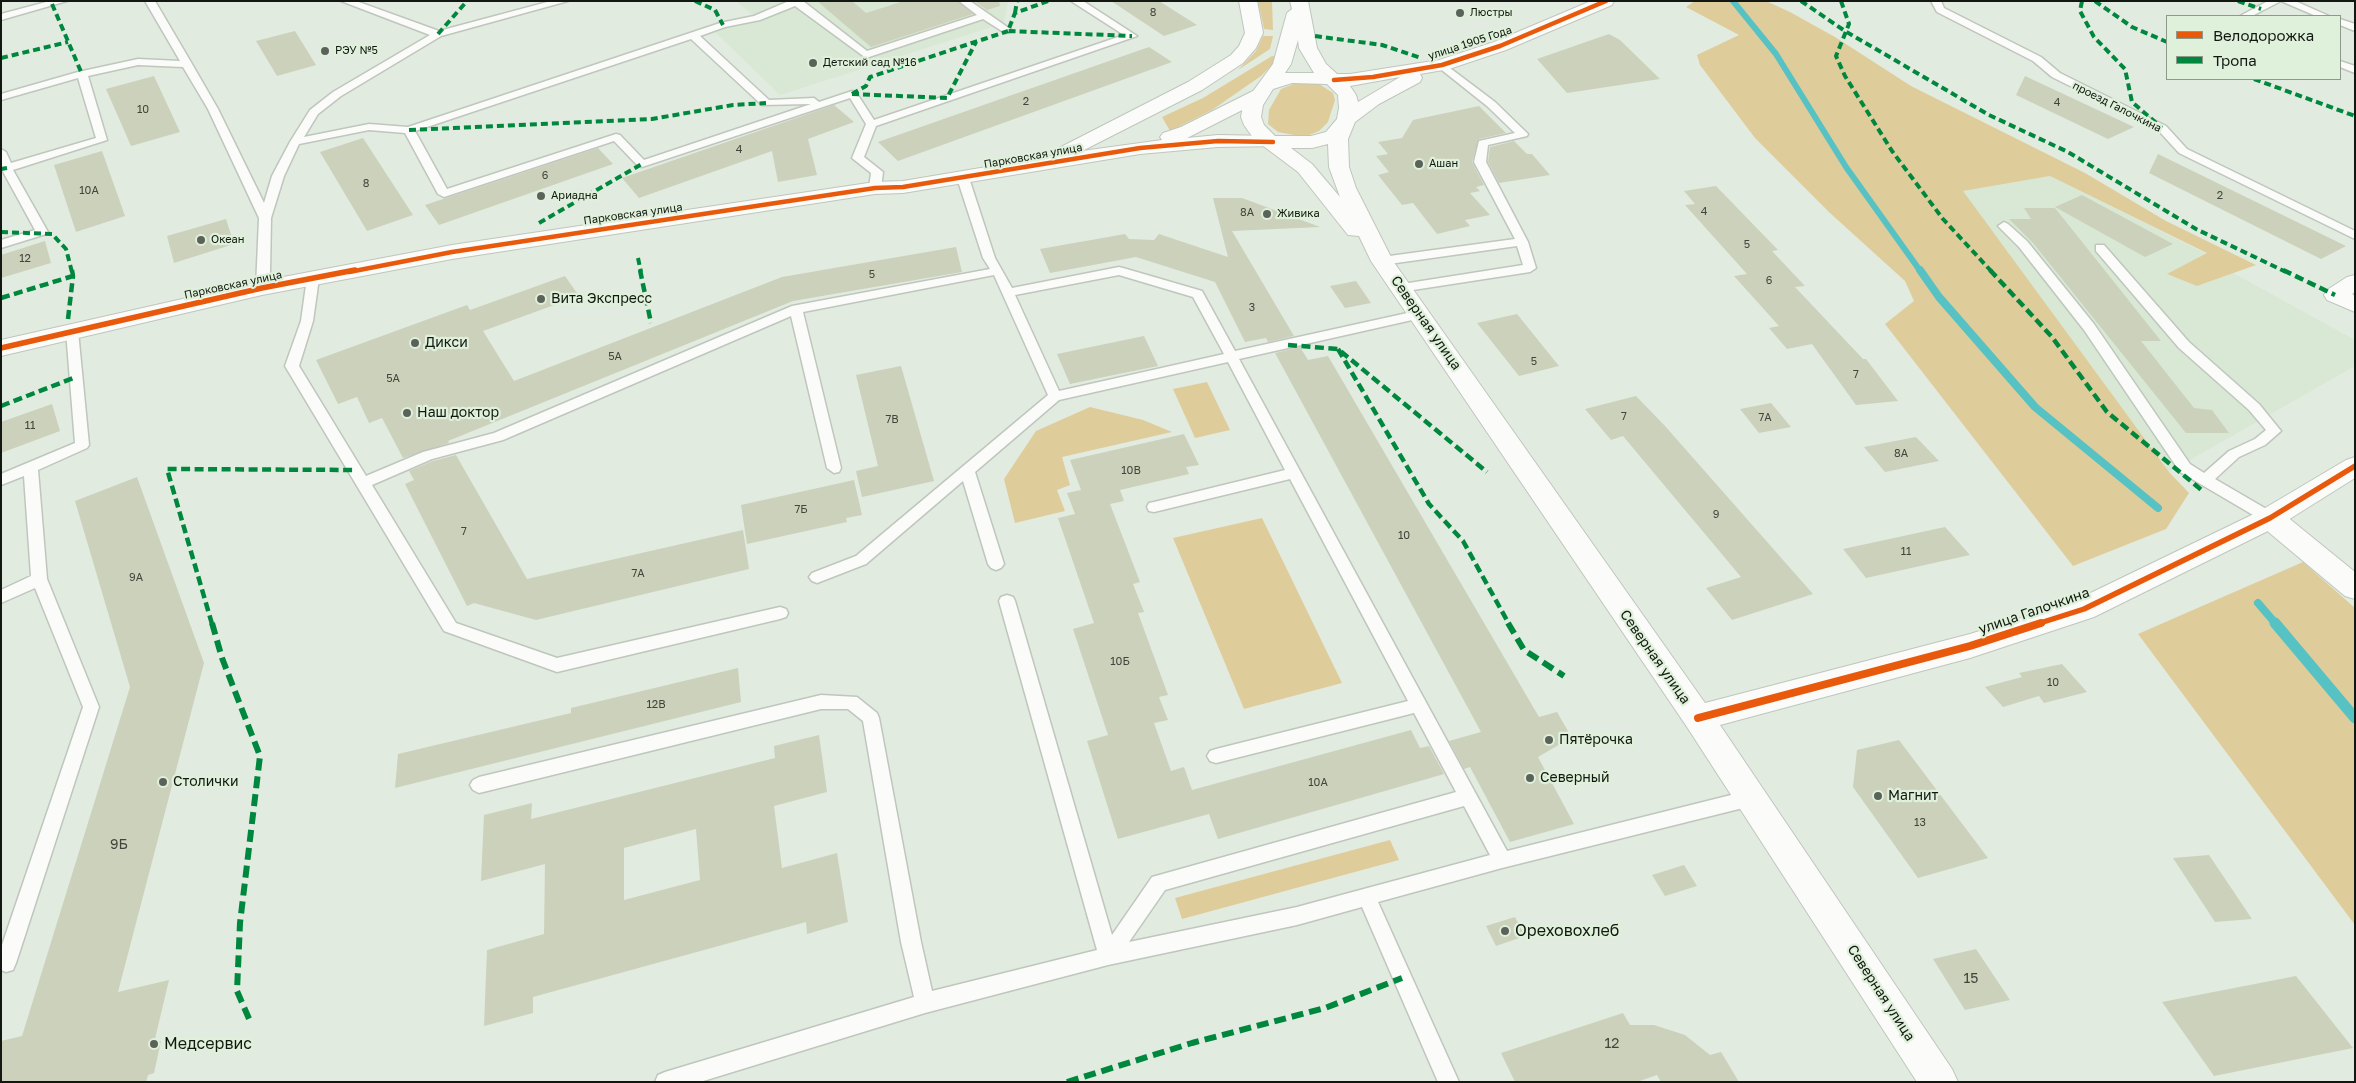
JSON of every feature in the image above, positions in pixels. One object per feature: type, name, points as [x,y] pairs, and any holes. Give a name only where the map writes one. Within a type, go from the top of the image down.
[{"type":"street","points":[[1043,164],[1195,86],[1237,59],[1247,48],[1254,33],[1248,1]]},
{"type":"street","name":"улица 1905 Года","points":[[1334,80],[1373,77],[1442,65],[1500,46],[1606,1]]},
{"type":"street","name":"Северная улица","points":[[1299,2],[1308,48],[1320,67],[1347,95],[1349,108],[1338,139],[1339,167],[1346,188],[1382,261]]},
{"type":"street","name":"Северная улица","points":[[1299,2],[1287,53],[1282,64],[1253,104],[1251,116],[1254,125],[1261,135],[1273,142],[1305,168],[1382,261],[1400,288],[1421,314],[1698,718],[1939,1082]]},
{"type":"street","points":[[1314,56],[1335,69],[1373,77]]},
{"type":"street","name":"улица 1905 Года","points":[[1344,124],[1372,100],[1442,65]]},
{"type":"street","points":[[1261,91],[1272,82],[1292,77],[1334,80]]},
{"type":"street","name":"Парковская улица","points":[[1140,148],[1188,130],[1261,91]]},
{"type":"street","points":[[1148,109],[1134,123],[1133,130],[1136,134],[1144,137],[1169,138]]},
{"type":"street","points":[[1273,142],[1312,142],[1333,136],[1344,124]]},
{"type":"street","name":"Парковская улица","points":[[1,348],[262,288],[452,252],[875,188],[902,187],[963,178],[1140,148],[1218,141],[1273,142]]},
{"type":"street","points":[[2355,282],[2335,295],[2355,305]]},
{"type":"street","name":"улица Галочкина","points":[[1698,718],[1970,646],[2084,609],[2270,518],[2355,466]]},
{"type":"street","points":[[2270,518],[2355,588]]},
{"type":"lane","points":[[1,16],[62,1]]},
{"type":"lane","points":[[150,1],[212,109],[265,218]]},
{"type":"lane","points":[[346,1],[438,34]]},
{"type":"lane","points":[[262,288],[265,218],[278,176],[295,142],[314,112],[337,94],[438,34],[564,1]]},
{"type":"lane","points":[[964,1],[1008,31]]},
{"type":"lane","points":[[871,124],[1132,36],[1076,1]]},
{"type":"lane","name":"проезд Галочкина","points":[[1936,1],[1940,10],[2036,59],[2056,75],[2162,128],[2184,151],[2355,236]]},
{"type":"lane","points":[[2247,15],[2276,1]]},
{"type":"lane","points":[[2286,1],[2321,15]]},
{"type":"lane","points":[[295,142],[369,127],[410,130],[723,25],[757,18],[797,2],[866,55],[984,16]]},
{"type":"lane","points":[[2341,22],[2355,28]]},
{"type":"lane","points":[[694,36],[766,103],[833,100]]},
{"type":"lane","points":[[1,97],[82,74],[138,62],[187,64]]},
{"type":"lane","points":[[2341,64],[2355,70]]},
{"type":"lane","points":[[1400,288],[1530,268],[1522,242],[1480,162],[1483,143],[1523,134],[1491,104],[1442,65]]},
{"type":"lane","points":[[7,168],[102,140],[82,74]]},
{"type":"lane","points":[[410,130],[444,194],[616,137],[642,164],[852,94],[871,124]]},
{"type":"lane","points":[[871,124],[858,158],[877,172],[875,188]]},
{"type":"lane","points":[[1,152],[7,168],[42,232],[1,244]]},
{"type":"lane","points":[[963,178],[989,258],[998,271],[1055,396]]},
{"type":"lane","points":[[2004,226],[2023,244],[2089,327],[2185,468],[2270,518]]},
{"type":"lane","points":[[1382,261],[1522,242]]},
{"type":"lane","points":[[2100,248],[2184,345],[2254,407],[2274,431],[2260,442],[2234,454],[2205,480]]},
{"type":"lane","points":[[363,483],[428,455],[498,437],[796,309],[998,271]]},
{"type":"lane","points":[[1008,293],[1119,271],[1198,294],[1502,860]]},
{"type":"lane","points":[[313,278],[307,321],[292,366],[450,627],[557,665],[780,613]]},
{"type":"lane","points":[[796,309],[834,468]]},
{"type":"lane","points":[[817,577],[861,560],[1055,396],[1234,358],[1421,314]]},
{"type":"lane","points":[[1,480],[82,446],[72,331]]},
{"type":"lane","points":[[6,963],[91,707],[39,579],[31,469]]},
{"type":"lane","points":[[967,470],[996,564]]},
{"type":"lane","points":[[1154,507],[1295,473]]},
{"type":"lane","points":[[1,597],[39,579]]},
{"type":"lane","points":[[1006,601],[1108,956]]},
{"type":"lane","points":[[479,785],[821,702],[851,702],[871,718],[911,942],[925,1003]]},
{"type":"lane","points":[[1216,756],[1420,705]]},
{"type":"lane","points":[[1108,956],[1158,883],[1468,797]]},
{"type":"lane","points":[[665,1082],[925,1003],[1108,956],[1297,916],[1502,860],[1751,798]]},
{"type":"lane","points":[[1367,898],[1449,1082]]},
{"type":"shaded area","name":"Детский сад №16","points":[[736,1],[1008,1],[1004,23],[780,95],[715,32],[756,18]]},
{"type":"shaded area","points":[[1258,1],[1272,1],[1273,30],[1264,29]]},
{"type":"shaded area","points":[[1695,1],[1766,1],[1790,12],[1835,37],[1911,86],[2085,173],[2166,221],[2256,265],[2197,286],[2167,274],[2207,253],[2050,176],[1963,191],[2169,472],[2189,493],[2166,529],[2073,566],[1885,324],[1914,301],[1905,281],[1830,213],[1755,138],[1700,65],[1697,55],[1739,35],[1686,7]]},
{"type":"shaded area","points":[[1263,36],[1273,36],[1270,49],[1238,70],[1256,51]]},
{"type":"shaded area","points":[[1272,56],[1277,57],[1261,76],[1212,110],[1170,131],[1162,117],[1203,98]]},
{"type":"shaded area","points":[[1299,82],[1319,84],[1333,93],[1335,100],[1328,122],[1319,131],[1309,135],[1278,132],[1268,124],[1269,110],[1281,89]]},
{"type":"shaded area","points":[[2050,176],[2207,254],[2168,274],[2197,286],[2233,273],[2355,340],[2355,366],[2169,472],[1962,191]]},
{"type":"shaded area","points":[[1207,382],[1230,430],[1195,438],[1173,389]]},
{"type":"shaded area","points":[[1090,407],[1143,420],[1172,432],[1062,457],[1070,485],[1057,490],[1065,511],[1015,523],[1004,479],[1036,431]]},
{"type":"shaded area","points":[[1262,518],[1342,683],[1244,709],[1173,538]]},
{"type":"shaded area","points":[[2303,562],[2355,608],[2355,925],[2138,634]]},
{"type":"shaded area","points":[[1390,840],[1399,860],[1182,919],[1175,898]]},
{"type":"building","points":[[817,1],[852,1],[866,13],[904,1],[957,1],[973,14],[871,47]]},
{"type":"building","points":[[974,1],[999,1],[1000,6],[987,10]]},
{"type":"building","points":[[1111,1],[1159,1],[1197,25],[1164,36]]},
{"type":"building","points":[[295,31],[316,65],[277,76],[256,41]]},
{"type":"building","points":[[1609,34],[1620,40],[1660,79],[1567,93],[1537,59]]},
{"type":"building","points":[[1149,47],[1172,62],[898,161],[878,142]]},
{"type":"building","points":[[154,76],[180,132],[131,146],[106,89]]},
{"type":"building","points":[[2025,76],[2134,127],[2108,139],[2016,95]]},
{"type":"building","points":[[834,105],[854,122],[808,139],[817,175],[778,182],[772,151],[639,198],[622,178]]},
{"type":"building","name":"Ашан","points":[[1479,106],[1506,133],[1479,139],[1472,162],[1484,185],[1476,187],[1480,191],[1470,193],[1490,215],[1465,220],[1470,226],[1437,234],[1413,203],[1402,205],[1378,175],[1389,172],[1376,156],[1388,154],[1378,142],[1402,138],[1413,120]]},
{"type":"building","points":[[363,138],[413,215],[367,231],[320,152]]},
{"type":"building","points":[[1514,141],[1527,154],[1532,154],[1550,175],[1499,183],[1488,162],[1490,147]]},
{"type":"building","points":[[598,148],[613,164],[439,225],[425,205]]},
{"type":"building","points":[[102,151],[125,216],[76,232],[54,165]]},
{"type":"building","points":[[2158,154],[2346,246],[2321,259],[2149,173]]},
{"type":"building","points":[[1716,186],[1778,250],[1772,251],[1805,286],[1795,287],[1863,359],[1866,359],[1898,401],[1856,405],[1812,344],[1787,349],[1769,328],[1779,326],[1734,276],[1747,274],[1685,205],[1695,204],[1684,191]]},
{"type":"building","points":[[2082,195],[2173,244],[2145,257],[2055,207]]},
{"type":"building","points":[[1213,198],[1242,198],[1320,227],[1232,231],[1294,336],[1268,342],[1266,338],[1245,342],[1215,282],[1136,257],[1050,273],[1040,249],[1125,234],[1129,239],[1154,240],[1159,234],[1228,257]]},
{"type":"building","points":[[2024,208],[2055,208],[2161,341],[2141,341],[2194,408],[2212,410],[2229,433],[2186,433],[2033,243],[2009,219],[2031,219]]},
{"type":"building","name":"Океан","points":[[226,219],[234,244],[174,263],[167,236]]},
{"type":"building","points":[[45,241],[51,263],[1,278],[1,255]]},
{"type":"building","points":[[956,247],[962,272],[793,301],[448,441],[449,443],[403,458],[382,418],[369,423],[357,397],[338,404],[316,360],[467,305],[470,310],[565,276],[579,296],[483,331],[514,381],[782,277]]},
{"type":"building","points":[[1356,281],[1371,303],[1345,308],[1330,286]]},
{"type":"building","points":[[1517,314],[1559,366],[1519,376],[1477,323]]},
{"type":"building","points":[[1144,336],[1158,366],[1070,384],[1057,354]]},
{"type":"building","points":[[1300,347],[1308,360],[1328,356],[1539,717],[1557,712],[1572,738],[1561,741],[1562,743],[1538,757],[1574,824],[1510,842],[1470,767],[1464,769],[1449,741],[1481,732],[1275,353]]},
{"type":"building","points":[[901,366],[934,481],[862,497],[856,471],[878,466],[856,375]]},
{"type":"building","points":[[1636,396],[1665,426],[1813,594],[1732,620],[1706,588],[1741,577],[1623,436],[1611,440],[1585,409]]},
{"type":"building","points":[[1771,403],[1791,427],[1759,433],[1740,409]]},
{"type":"building","points":[[52,404],[60,431],[1,453],[1,422]]},
{"type":"building","points":[[1184,434],[1199,465],[1186,467],[1189,474],[1120,490],[1124,501],[1110,504],[1140,582],[1133,584],[1144,612],[1138,613],[1168,695],[1159,697],[1168,720],[1154,723],[1171,771],[1184,767],[1192,790],[1411,730],[1420,748],[1429,746],[1444,774],[1218,839],[1209,814],[1118,839],[1087,741],[1108,735],[1073,629],[1094,623],[1058,518],[1075,514],[1067,493],[1081,490],[1070,460]]},
{"type":"building","points":[[1916,437],[1939,461],[1885,472],[1864,447]]},
{"type":"building","points":[[456,455],[527,579],[743,530],[749,569],[536,620],[474,603],[467,606],[405,484],[414,480],[409,471],[433,461]]},
{"type":"building","points":[[137,477],[204,663],[118,992],[169,980],[154,1043],[161,1041],[154,1073],[148,1075],[146,1082],[1,1082],[1,1041],[22,1036],[130,687],[75,501]]},
{"type":"building","points":[[854,480],[862,515],[846,518],[847,522],[747,544],[741,505]]},
{"type":"building","points":[[1945,527],[1970,555],[1866,578],[1843,549]]},
{"type":"building","points":[[2062,664],[2087,692],[2044,703],[2039,696],[2003,707],[1985,687],[2022,677],[2019,673]]},
{"type":"building","points":[[738,668],[741,702],[395,788],[398,754],[571,713],[571,708]]},
{"type":"building","points":[[819,735],[827,792],[774,806],[782,868],[837,853],[848,922],[807,934],[806,922],[533,997],[533,1013],[484,1026],[487,950],[544,934],[545,864],[481,881],[484,815],[532,803],[531,819],[775,758],[774,746]],"holes":[[[696,829],[700,880],[624,900],[624,848]]]},
{"type":"building","points":[[1899,740],[1988,858],[1918,878],[1853,787],[1857,750]]},
{"type":"building","points":[[2209,855],[2252,919],[2215,922],[2173,858]]},
{"type":"building","points":[[1684,865],[1697,886],[1665,896],[1652,875]]},
{"type":"building","name":"Ореховохлеб","points":[[1515,917],[1525,936],[1496,946],[1486,926]]},
{"type":"building","points":[[1976,949],[2010,1000],[1965,1010],[1933,959]]},
{"type":"building","points":[[2296,976],[2353,1048],[2214,1076],[2162,1002]]},
{"type":"building","points":[[1623,1013],[1630,1025],[1654,1025],[1685,1035],[1710,1055],[1721,1052],[1739,1082],[1661,1082],[1657,1075],[1637,1082],[1515,1082],[1501,1053]]},
{"type":"waterway","points":[[1733,1],[1776,54],[1846,167],[1921,272]]},
{"type":"waterway","points":[[1920,270],[1939,297],[2035,407],[2158,508]]},
{"type":"waterway","points":[[2258,603],[2276,624]]},
{"type":"waterway","points":[[2275,623],[2355,718]]},
{"type":"marked path","points":[[438,34],[467,1]]},
{"type":"marked path","points":[[695,1],[715,10],[723,25]]},
{"type":"marked path","points":[[1015,13],[1017,1]]},
{"type":"marked path","points":[[1048,1],[1015,13],[1008,31],[1132,36]]},
{"type":"marked path","points":[[1801,1],[1845,31],[1989,115],[2068,152],[2196,229],[2335,295]]},
{"type":"marked path","points":[[1841,1],[1849,24],[1836,56],[1845,76],[1892,151],[1943,219],[2052,337],[2107,412],[2204,492]]},
{"type":"marked path","points":[[2082,1],[2080,11],[2094,37],[2125,69],[2132,102],[2162,128]]},
{"type":"marked path","points":[[2095,1],[2132,27],[2166,42]]},
{"type":"marked path","points":[[2238,1],[2261,9]]},
{"type":"marked path","points":[[52,4],[82,74]]},
{"type":"marked path","points":[[852,94],[866,86],[870,77],[1008,31]]},
{"type":"marked path","points":[[1315,36],[1382,45],[1421,58]]},
{"type":"marked path","points":[[1,58],[68,42]]},
{"type":"marked path","points":[[852,94],[947,98],[976,42]]},
{"type":"marked path","points":[[2257,80],[2355,116]]},
{"type":"marked path","points":[[409,130],[652,119],[733,105],[766,103]]},
{"type":"marked path","points":[[539,223],[642,164]]},
{"type":"marked path","points":[[1,169],[7,168]]},
{"type":"marked path","points":[[1,232],[52,234],[66,249],[73,276],[68,319]]},
{"type":"marked path","points":[[638,258],[651,323]]},
{"type":"marked path","points":[[1,298],[73,276]]},
{"type":"marked path","points":[[1288,345],[1338,349],[1487,472]]},
{"type":"marked path","points":[[1338,349],[1429,504],[1463,541],[1487,588],[1524,650],[1564,676]]},
{"type":"marked path","points":[[1,406],[76,377]]},
{"type":"marked path","points":[[250,1021],[237,991],[240,923],[260,756],[222,658],[167,469],[355,470]]},
{"type":"marked path","points":[[1067,1082],[1192,1043],[1325,1008],[1402,978]]},
{"type":"cycle path","points":[[1334,80],[1373,77],[1442,65],[1500,46],[1606,1]]},
{"type":"cycle path","points":[[1,348],[262,288],[452,252],[875,188],[903,187],[1140,148],[1218,141],[1273,142]]},
{"type":"cycle path","points":[[1698,718],[1970,646],[2084,609],[2270,518],[2355,466]]},
{"type":"place","name":"Люстры","points":[[1460,13]]},
{"type":"place","name":"РЭУ №5","points":[[325,51]]},
{"type":"place","name":"Детский сад №16","points":[[813,63]]},
{"type":"place","name":"Ашан","points":[[1419,164]]},
{"type":"place","name":"Ариадна","points":[[541,196]]},
{"type":"place","name":"Живика","points":[[1267,214]]},
{"type":"place","name":"Океан","points":[[201,240]]},
{"type":"place","name":"Вита Экспресс","points":[[541,299]]},
{"type":"place","name":"Дикси","points":[[415,343]]},
{"type":"place","name":"Наш доктор","points":[[407,413]]},
{"type":"place","name":"Пятёрочка","points":[[1549,740]]},
{"type":"place","name":"Северный","points":[[1530,778]]},
{"type":"place","name":"Столички","points":[[163,782]]},
{"type":"place","name":"Магнит","points":[[1878,796]]},
{"type":"place","name":"Ореховохлеб","points":[[1505,931]]},
{"type":"place","name":"Медсервис","points":[[154,1044]]}]
